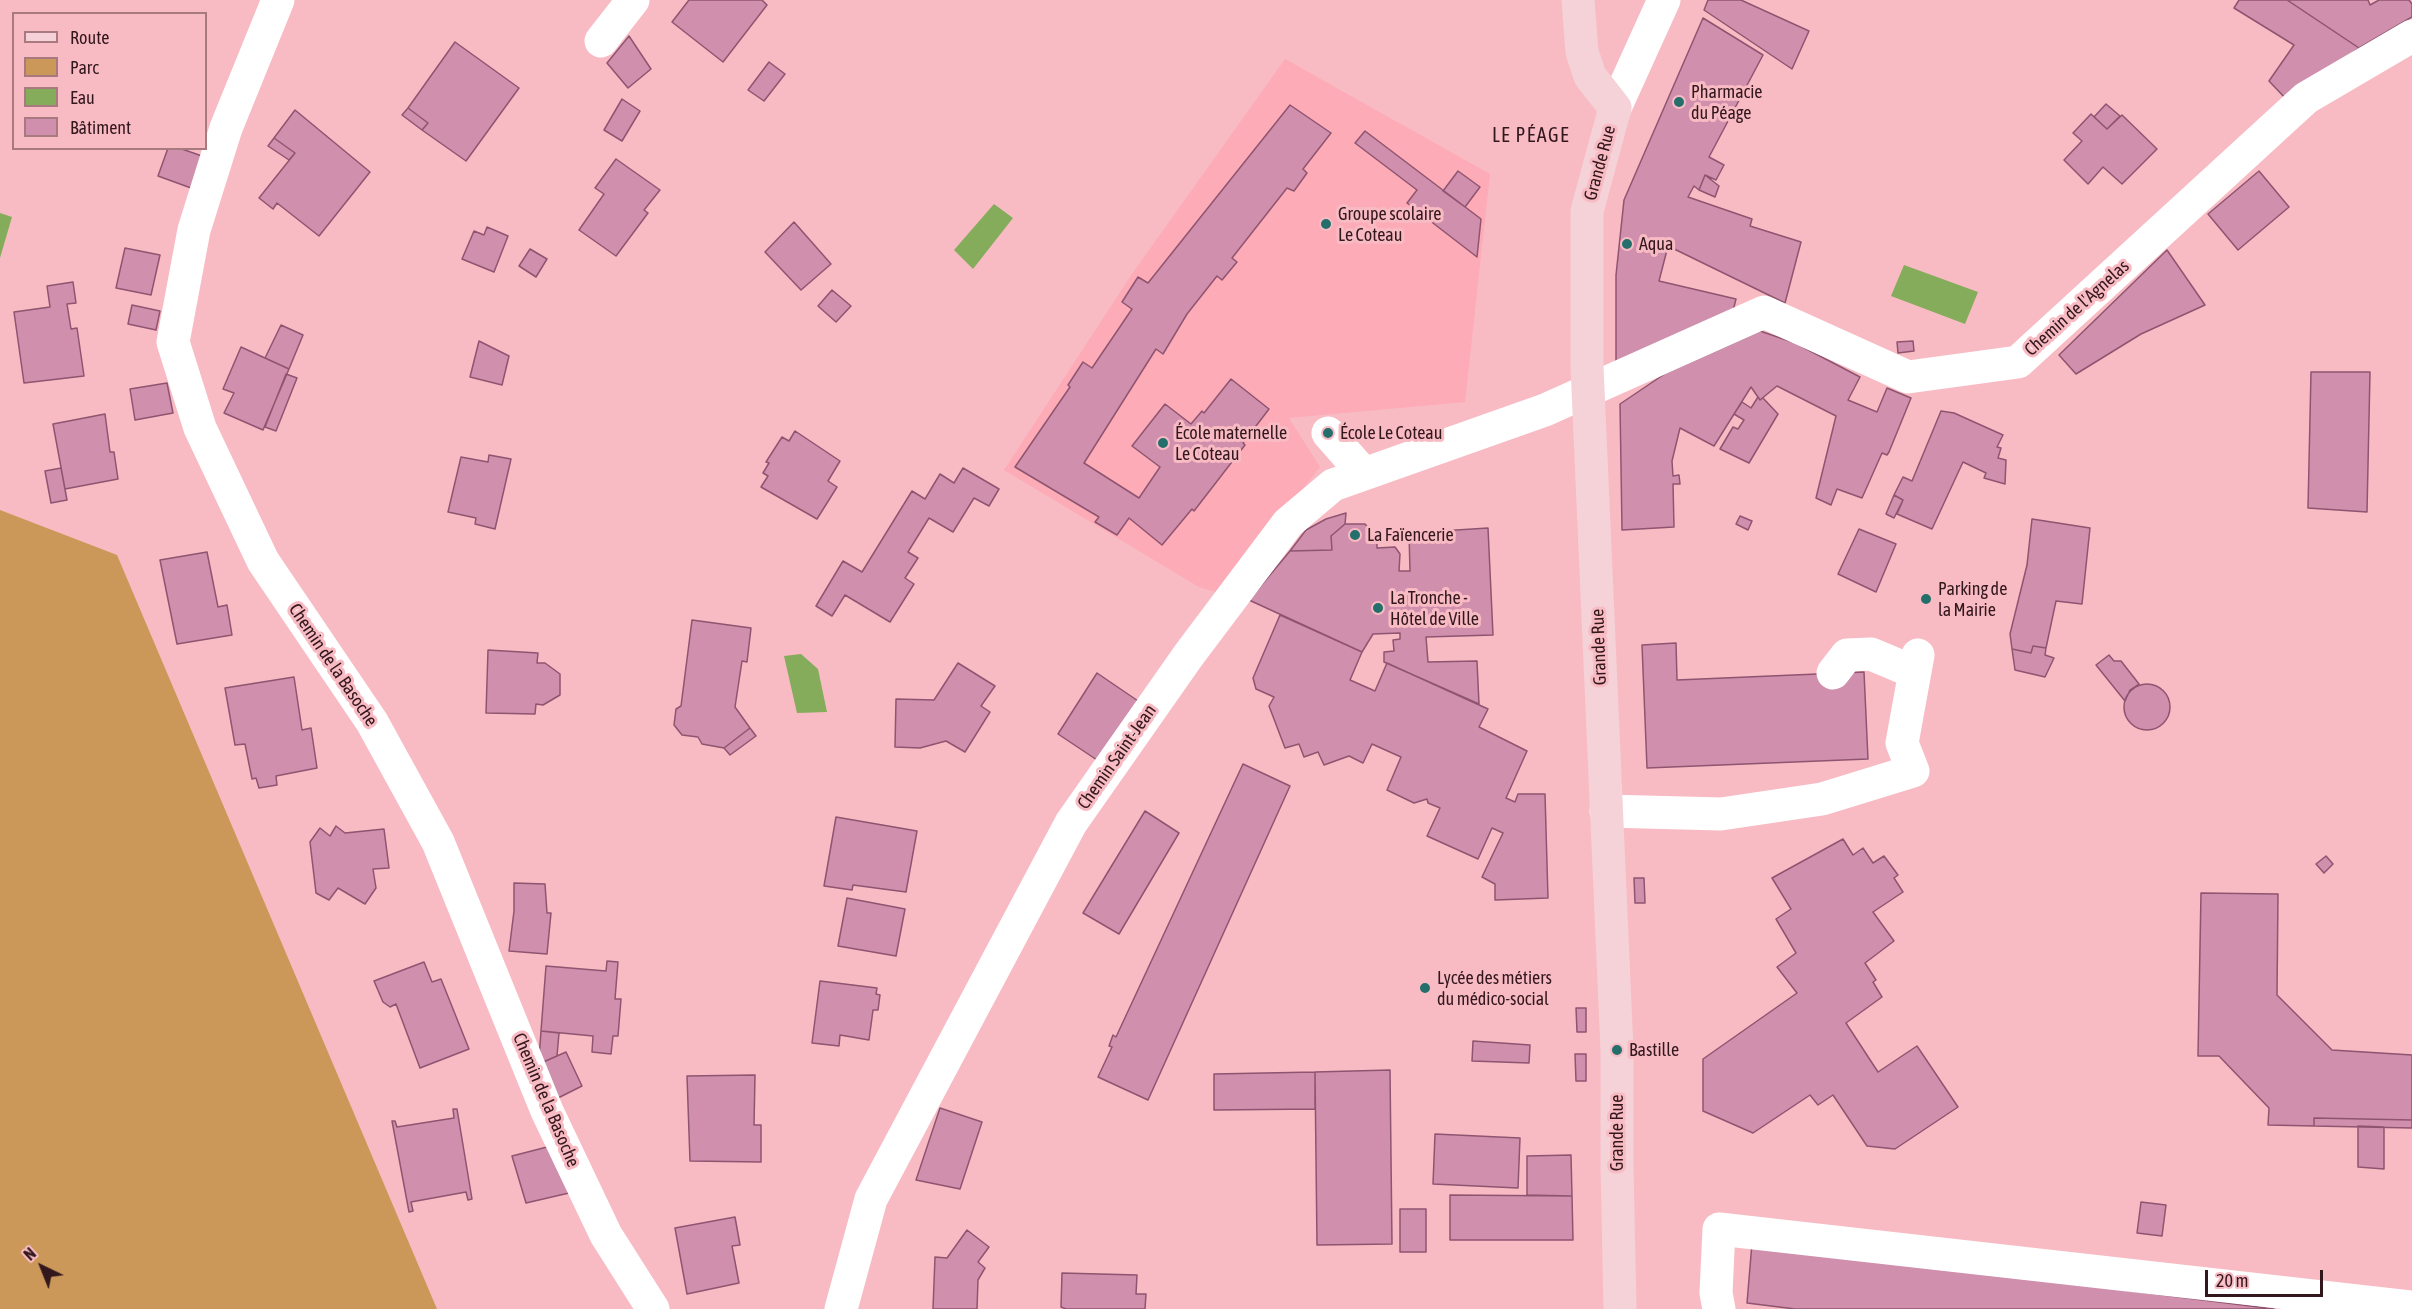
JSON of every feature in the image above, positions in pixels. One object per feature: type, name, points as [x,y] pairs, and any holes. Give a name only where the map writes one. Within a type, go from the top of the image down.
[{"type":"main road","points":[[1578,0],[1582,52],[1590,76],[1615,108]]},
{"type":"main road","name":"Grande Rue","points":[[1615,108],[1587,211],[1588,392],[1617,1050],[1620,1309]]},
{"type":"street","name":"Chemin de la Basoche","points":[[278,0],[226,128],[194,230],[173,342],[200,428],[263,561],[372,722],[438,842],[547,1111],[606,1235],[653,1309]]},
{"type":"street","points":[[601,41],[633,0]]},
{"type":"street","name":"Grande Rue","points":[[1615,108],[1664,0]]},
{"type":"street","name":"Chemin de l'Agnelas","points":[[1588,392],[1764,312],[1908,377],[2018,362],[2306,98],[2412,36]]},
{"type":"street","name":"Chemin Saint-Jean","points":[[841,1309],[871,1199],[1071,823],[1188,656],[1288,523],[1333,485],[1545,411],[1588,392]]},
{"type":"street","points":[[1328,433],[1364,474]]},
{"type":"street","points":[[1606,811],[1721,814],[1822,799],[1913,771],[1902,742],[1916,664],[1871,654],[1847,655],[1833,673]]},
{"type":"street","points":[[1719,1309],[1716,1293],[1719,1229],[2412,1307]]},
{"type":"shaded area","name":"Groupe scolaire Le Coteau","points":[[1285,59],[1490,174],[1465,402],[1289,418],[1320,467],[1222,594],[1199,587],[1004,470],[1132,274]]},
{"type":"green space","points":[[0,510],[117,555],[437,1309],[0,1309]]},
{"type":"water","points":[[994,204],[1013,218],[973,269],[954,250]]},
{"type":"water","points":[[0,213],[12,217],[0,258]]},
{"type":"water","points":[[1904,265],[1978,292],[1965,324],[1891,296]]},
{"type":"water","points":[[801,654],[818,669],[827,712],[797,713],[784,656]]},
{"type":"building","points":[[689,0],[762,0],[767,5],[723,62],[672,22]]},
{"type":"building","points":[[1708,0],[1741,0],[1809,31],[1792,69],[1704,10]]},
{"type":"building","points":[[2239,0],[2287,0],[2359,48],[2287,100],[2269,81],[2294,45],[2234,8]]},
{"type":"building","points":[[2287,0],[2368,0],[2370,5],[2379,0],[2409,0],[2412,4],[2412,17],[2359,48]]},
{"type":"building","points":[[1703,18],[1763,55],[1709,157],[1724,165],[1716,180],[1705,175],[1699,190],[1694,186],[1688,197],[1752,219],[1750,226],[1801,242],[1785,303],[1668,246],[1659,281],[1736,299],[1732,315],[1616,367],[1616,275],[1624,200]]},
{"type":"building","points":[[629,36],[651,69],[628,88],[607,63]]},
{"type":"building","points":[[455,42],[519,88],[466,161],[422,130],[428,123],[408,108]]},
{"type":"building","points":[[769,62],[785,74],[764,101],[748,90]]},
{"type":"building","points":[[622,99],[640,111],[622,141],[604,130]]},
{"type":"building","points":[[2106,104],[2120,116],[2107,129],[2094,117]]},
{"type":"building","points":[[1290,105],[1331,133],[1303,169],[1307,173],[1294,191],[1287,188],[1232,258],[1237,262],[1222,280],[1217,276],[1187,314],[1163,354],[1156,349],[1084,463],[1139,498],[1160,467],[1132,446],[1165,404],[1191,424],[1202,411],[1204,413],[1231,379],[1269,409],[1243,443],[1245,445],[1194,511],[1192,509],[1162,545],[1129,518],[1117,535],[1095,522],[1099,517],[1015,467],[1070,387],[1068,385],[1083,362],[1092,368],[1132,309],[1122,302],[1138,277],[1148,283]]},
{"type":"building","points":[[408,108],[428,123],[422,130],[402,115]]},
{"type":"building","points":[[295,110],[370,172],[319,236],[277,203],[273,209],[259,198],[295,153],[274,138]]},
{"type":"building","points":[[2091,114],[2107,129],[2122,115],[2157,149],[2122,184],[2103,167],[2088,184],[2064,160],[2082,141],[2073,133]]},
{"type":"building","points":[[1365,131],[1481,219],[1477,257],[1407,203],[1417,190],[1355,143]]},
{"type":"building","points":[[274,138],[295,153],[289,160],[268,146]]},
{"type":"building","points":[[167,150],[185,150],[202,156],[191,188],[158,176]]},
{"type":"building","points":[[616,159],[660,190],[644,210],[648,213],[616,256],[579,230],[604,194],[595,188]]},
{"type":"building","points":[[1458,171],[1480,187],[1465,207],[1443,191]]},
{"type":"building","points":[[2259,171],[2289,207],[2238,250],[2208,214]]},
{"type":"building","points":[[1705,175],[1719,186],[1715,197],[1699,190]]},
{"type":"building","points":[[794,222],[831,264],[801,290],[765,252]]},
{"type":"building","points":[[487,227],[508,236],[494,272],[462,259],[474,231],[484,235]]},
{"type":"building","points":[[125,248],[160,255],[151,295],[116,288]]},
{"type":"building","points":[[530,249],[547,259],[536,277],[519,266]]},
{"type":"building","points":[[2167,250],[2205,305],[2141,334],[2076,374],[2059,355]]},
{"type":"building","points":[[73,282],[76,303],[67,304],[71,329],[77,328],[84,376],[24,383],[14,312],[50,307],[47,286]]},
{"type":"building","points":[[832,290],[851,306],[836,322],[818,306]]},
{"type":"building","points":[[132,305],[160,311],[156,330],[128,324]]},
{"type":"building","points":[[281,325],[303,335],[289,369],[265,358]]},
{"type":"building","points":[[1760,331],[1795,343],[1860,377],[1848,400],[1877,412],[1887,388],[1911,398],[1889,452],[1887,455],[1882,453],[1862,498],[1837,489],[1831,505],[1816,498],[1836,416],[1777,386],[1760,400],[1751,387],[1714,446],[1680,428],[1672,461],[1673,476],[1679,475],[1680,484],[1673,484],[1674,527],[1622,530],[1620,404],[1666,373]]},
{"type":"building","points":[[479,341],[509,356],[502,385],[470,377]]},
{"type":"building","points":[[1913,341],[1914,351],[1898,353],[1897,342]]},
{"type":"building","points":[[241,347],[289,369],[263,430],[224,413],[234,393],[223,389]]},
{"type":"building","points":[[2311,372],[2370,372],[2367,512],[2308,508]]},
{"type":"building","points":[[286,374],[297,378],[276,431],[265,427]]},
{"type":"building","points":[[167,383],[173,413],[135,420],[130,389]]},
{"type":"building","points":[[1758,397],[1760,400],[1763,398],[1778,414],[1749,463],[1720,449],[1733,427],[1738,429],[1744,420],[1734,414],[1742,402],[1751,408]]},
{"type":"building","points":[[1941,411],[1954,413],[2003,435],[1997,447],[2001,448],[1998,458],[2006,460],[2005,484],[1984,478],[1986,473],[1963,462],[1932,529],[1897,514],[1903,500],[1894,495],[1903,477],[1912,481]]},
{"type":"building","points":[[105,414],[110,452],[114,452],[118,479],[65,489],[53,424]]},
{"type":"building","points":[[795,431],[840,461],[828,481],[837,487],[817,519],[761,487],[768,476],[763,473],[769,463],[766,462],[782,437],[789,441]]},
{"type":"building","points":[[489,455],[511,459],[495,529],[475,524],[476,518],[448,512],[461,457],[488,462]]},
{"type":"building","points":[[61,468],[67,500],[51,503],[45,471]]},
{"type":"building","points":[[963,468],[999,489],[989,506],[974,498],[953,532],[929,518],[908,552],[918,558],[905,578],[914,584],[890,622],[845,595],[832,616],[816,606],[843,561],[862,572],[912,491],[925,499],[940,474],[954,483]]},
{"type":"building","points":[[1894,495],[1903,500],[1894,518],[1886,514]]},
{"type":"building","points":[[1346,513],[1345,524],[1331,536],[1332,550],[1290,551],[1306,530],[1326,519]]},
{"type":"building","points":[[1740,516],[1752,521],[1748,530],[1736,524]]},
{"type":"building","points":[[2032,519],[2090,528],[2082,604],[2056,601],[2046,648],[2033,646],[2031,653],[2012,649],[2010,634],[2027,565]]},
{"type":"building","name":"La Tronche - Hôtel de Ville","points":[[1345,524],[1365,524],[1377,537],[1377,548],[1395,547],[1400,554],[1399,571],[1410,571],[1409,533],[1488,528],[1493,635],[1426,637],[1428,662],[1477,661],[1479,704],[1384,662],[1384,652],[1394,651],[1393,640],[1400,639],[1400,633],[1373,634],[1362,652],[1249,600],[1290,551],[1332,550],[1331,536]]},
{"type":"building","points":[[1859,529],[1896,544],[1876,592],[1838,574]]},
{"type":"building","points":[[207,552],[218,607],[227,605],[232,635],[177,644],[160,560]]},
{"type":"building","points":[[1280,615],[1362,652],[1350,680],[1375,691],[1387,663],[1488,709],[1479,727],[1527,751],[1506,798],[1515,802],[1518,794],[1545,794],[1548,898],[1495,900],[1495,884],[1482,877],[1503,833],[1492,828],[1478,859],[1427,836],[1440,808],[1428,803],[1427,799],[1414,803],[1387,790],[1401,757],[1372,744],[1363,763],[1349,756],[1324,765],[1318,752],[1304,757],[1299,744],[1285,748],[1269,706],[1274,697],[1256,689],[1253,678]]},
{"type":"building","points":[[692,620],[751,628],[747,662],[742,661],[735,707],[750,728],[724,748],[702,744],[698,737],[682,735],[674,725],[676,709],[681,706]]},
{"type":"building","points":[[1676,643],[1677,680],[1864,672],[1868,759],[1647,768],[1642,645]]},
{"type":"building","points":[[2033,646],[2046,648],[2045,655],[2054,658],[2045,677],[2015,670],[2012,649],[2031,653]]},
{"type":"building","points":[[488,650],[538,653],[537,663],[545,663],[560,674],[560,695],[543,705],[536,704],[535,714],[486,713]]},
{"type":"building","points":[[2109,655],[2114,661],[2121,661],[2139,684],[2130,690],[2125,701],[2096,665]]},
{"type":"building","points":[[958,663],[995,686],[981,706],[990,712],[965,752],[946,741],[920,748],[895,747],[896,699],[934,700]]},
{"type":"building","points":[[1097,673],[1144,705],[1103,764],[1058,734]]},
{"type":"building","points":[[294,677],[302,730],[311,728],[317,768],[276,776],[277,785],[259,788],[256,778],[252,779],[245,744],[235,745],[225,688]]},
{"type":"building","points":[[2152,684],[2164,690],[2169,698],[2169,716],[2164,724],[2156,729],[2142,730],[2134,727],[2127,720],[2124,702],[2127,694],[2134,687]]},
{"type":"building","points":[[750,728],[756,736],[730,755],[724,748]]},
{"type":"building","points":[[1243,764],[1290,786],[1148,1100],[1098,1077],[1112,1047],[1109,1046],[1113,1035],[1116,1037]]},
{"type":"building","points":[[1145,811],[1179,833],[1119,934],[1083,913]]},
{"type":"building","points":[[836,817],[917,831],[906,892],[853,885],[852,890],[824,886]]},
{"type":"building","points":[[336,826],[345,833],[384,829],[389,868],[373,869],[376,888],[365,904],[338,888],[329,900],[316,893],[310,842],[320,828],[330,836]]},
{"type":"building","points":[[1843,839],[1853,855],[1863,848],[1873,863],[1884,856],[1898,875],[1894,878],[1903,892],[1873,912],[1894,941],[1865,963],[1876,980],[1873,982],[1882,997],[1846,1023],[1878,1072],[1917,1046],[1958,1107],[1895,1149],[1867,1146],[1833,1095],[1818,1105],[1810,1095],[1753,1133],[1703,1111],[1703,1059],[1797,993],[1777,967],[1796,953],[1776,919],[1791,909],[1772,878]]},
{"type":"building","points":[[2326,856],[2333,864],[2324,873],[2316,864]]},
{"type":"building","points":[[1634,878],[1644,878],[1645,903],[1635,903]]},
{"type":"building","points":[[514,883],[545,884],[547,913],[551,913],[547,954],[509,951],[514,911]]},
{"type":"building","points":[[2201,893],[2278,894],[2277,995],[2332,1050],[2412,1055],[2412,1120],[2314,1118],[2314,1126],[2268,1125],[2269,1108],[2219,1056],[2198,1056]]},
{"type":"building","points":[[847,898],[905,909],[896,956],[838,946]]},
{"type":"building","points":[[607,961],[618,962],[615,999],[621,999],[618,1036],[613,1036],[611,1054],[592,1052],[593,1036],[541,1031],[546,966],[606,971]]},
{"type":"building","points":[[424,962],[432,982],[441,979],[469,1049],[420,1068],[396,1004],[390,1007],[383,1002],[374,981]]},
{"type":"building","points":[[820,981],[877,988],[876,994],[880,995],[878,1010],[873,1010],[869,1040],[840,1035],[839,1046],[812,1043]]},
{"type":"building","points":[[1576,1008],[1586,1008],[1586,1032],[1577,1032]]},
{"type":"building","points":[[541,1031],[559,1033],[557,1056],[541,1063],[539,1058]]},
{"type":"building","points":[[1473,1041],[1530,1045],[1529,1063],[1472,1061]]},
{"type":"building","points":[[566,1052],[582,1086],[558,1098],[541,1063]]},
{"type":"building","points":[[1575,1054],[1586,1054],[1586,1081],[1576,1081]]},
{"type":"building","points":[[1390,1070],[1392,1244],[1317,1245],[1315,1072]]},
{"type":"building","points":[[1315,1072],[1315,1109],[1214,1110],[1214,1074]]},
{"type":"building","points":[[755,1075],[754,1125],[761,1125],[761,1162],[690,1161],[687,1076]]},
{"type":"building","points":[[940,1108],[982,1122],[960,1189],[916,1180]]},
{"type":"building","points":[[453,1109],[457,1109],[472,1199],[468,1200],[466,1192],[411,1202],[413,1211],[409,1212],[392,1121],[395,1121],[397,1127],[454,1118]]},
{"type":"building","points":[[2314,1118],[2412,1120],[2412,1128],[2314,1126]]},
{"type":"building","points":[[2358,1126],[2384,1127],[2384,1169],[2358,1167]]},
{"type":"building","points":[[1435,1134],[1520,1138],[1518,1188],[1433,1184]]},
{"type":"building","points":[[547,1147],[569,1193],[526,1203],[512,1156]]},
{"type":"building","points":[[1571,1155],[1572,1196],[1527,1195],[1527,1156]]},
{"type":"building","points":[[1450,1195],[1572,1196],[1573,1240],[1450,1240]]},
{"type":"building","points":[[2141,1202],[2166,1205],[2162,1236],[2137,1233]]},
{"type":"building","points":[[1400,1209],[1426,1209],[1426,1252],[1400,1252]]},
{"type":"building","points":[[735,1217],[740,1245],[732,1246],[739,1283],[687,1294],[675,1228]]},
{"type":"building","points":[[967,1230],[989,1247],[978,1262],[985,1268],[978,1280],[977,1309],[933,1309],[935,1257],[947,1258]]},
{"type":"building","points":[[1752,1243],[2274,1309],[1795,1309],[1747,1303]]},
{"type":"building","points":[[1062,1273],[1137,1275],[1136,1294],[1146,1294],[1145,1309],[1066,1309],[1061,1307]]},
{"type":"place","name":"Pharmacie du Péage","points":[[1679,102]]},
{"type":"place","name":"Groupe scolaire Le Coteau","points":[[1326,224]]},
{"type":"place","name":"Aqua","points":[[1627,244]]},
{"type":"place","name":"École Le Coteau","points":[[1328,433]]},
{"type":"place","name":"École maternelle Le Coteau","points":[[1163,443]]},
{"type":"place","name":"La Faïencerie","points":[[1355,535]]},
{"type":"place","name":"Parking de la Mairie","points":[[1926,599]]},
{"type":"place","name":"La Tronche - Hôtel de Ville","points":[[1378,608]]},
{"type":"place","name":"Lycée des métiers du médico-social","points":[[1425,988]]},
{"type":"place","name":"Bastille","points":[[1617,1050]]},
{"type":"district","name":"LE PÉAGE","points":[[1531,136]]}]
